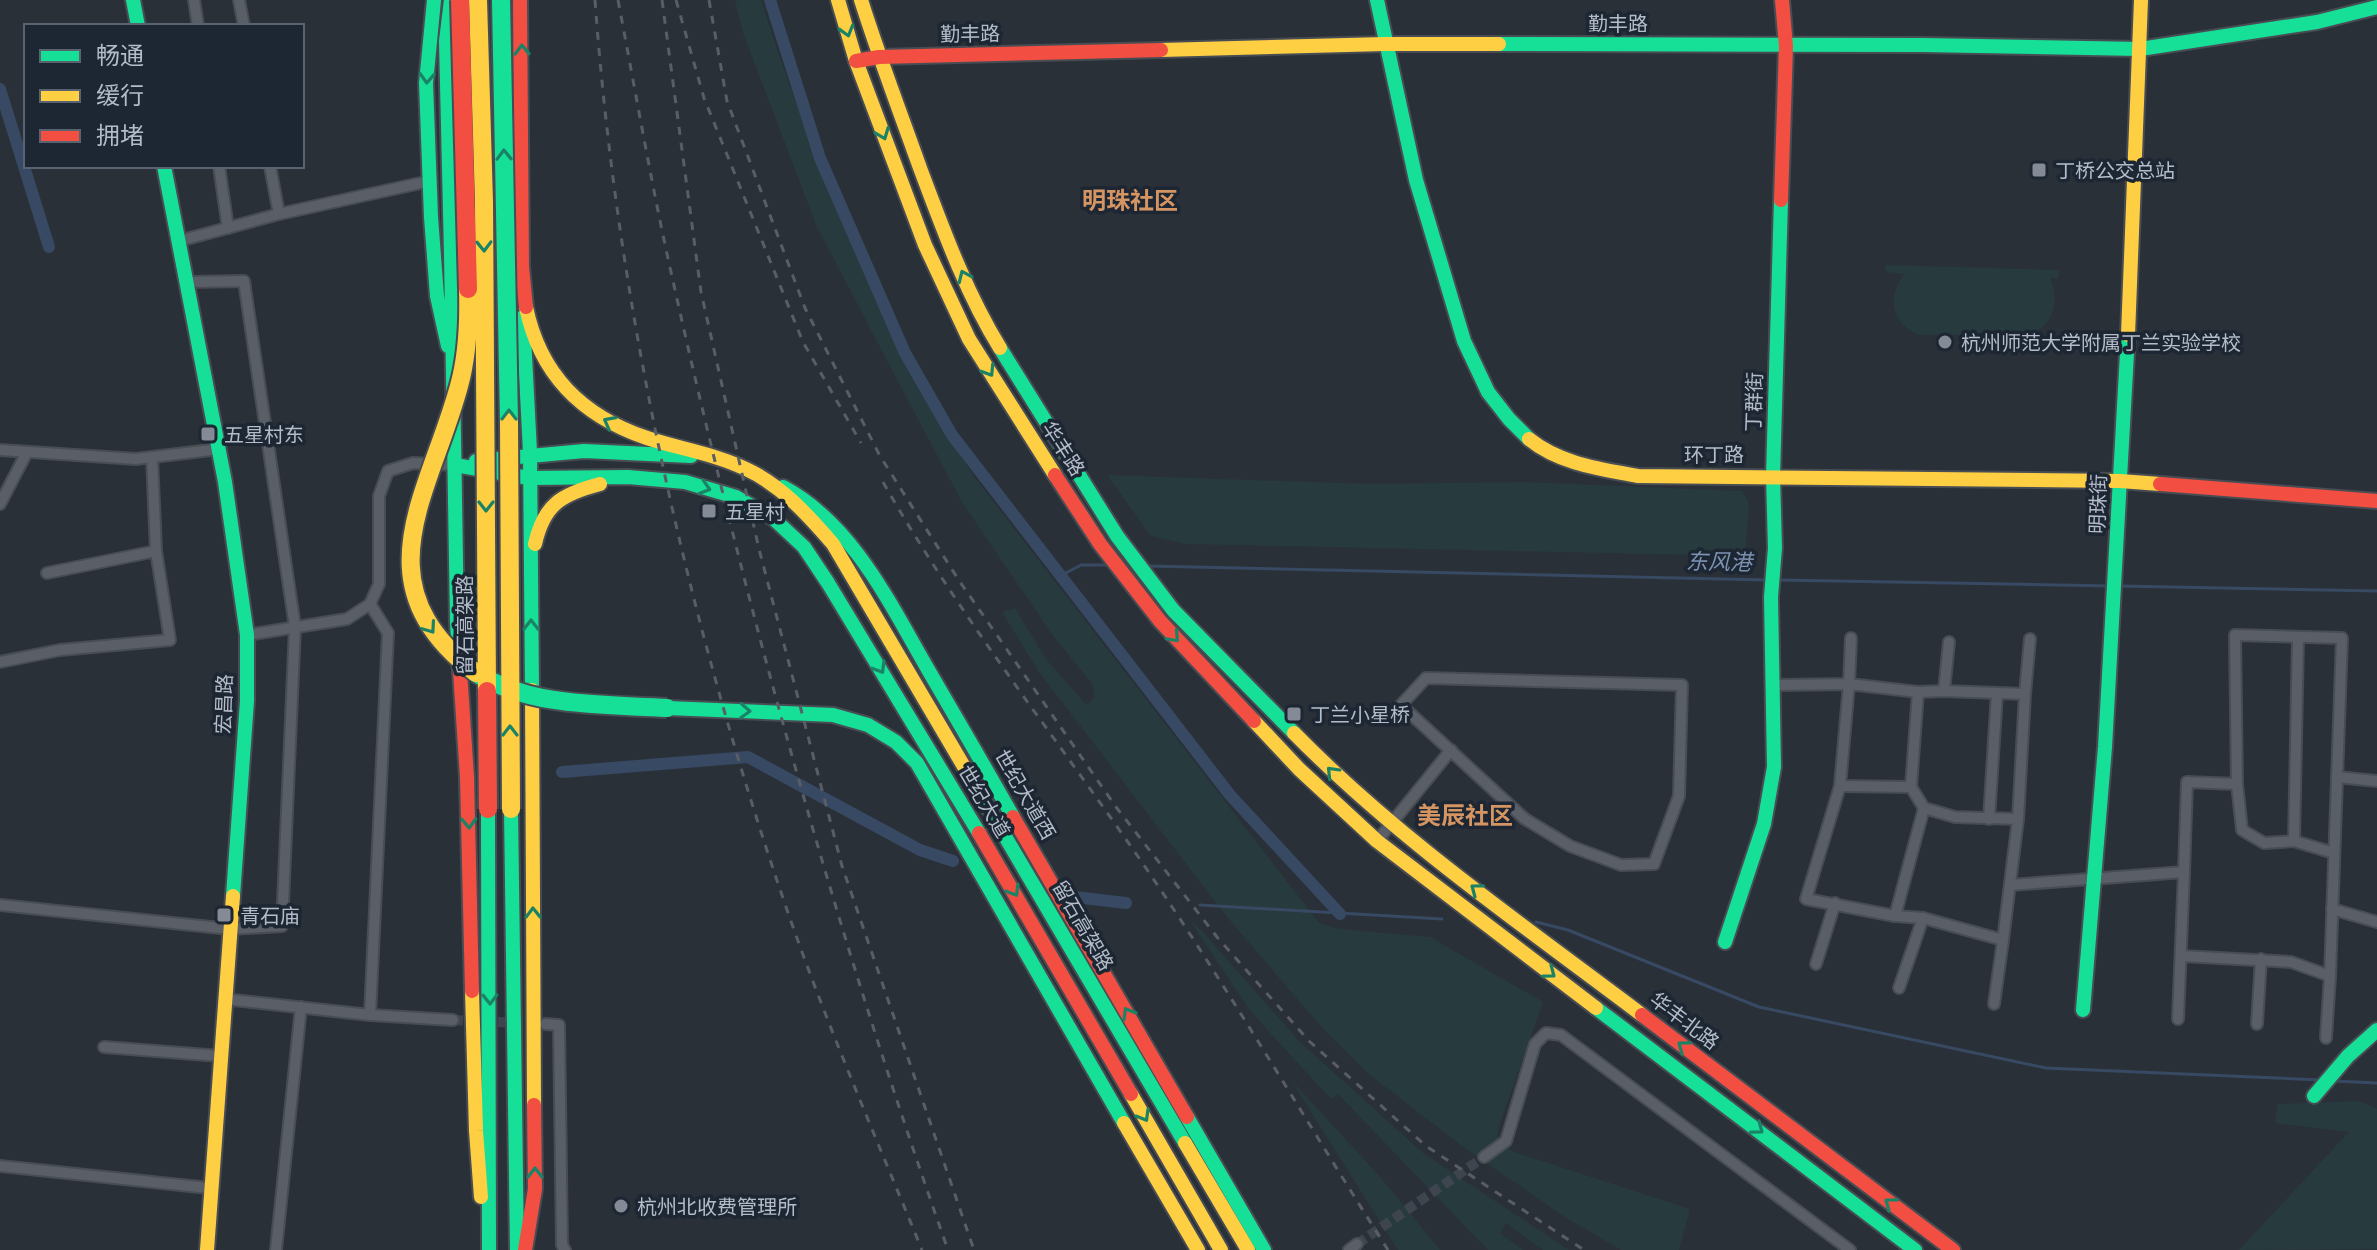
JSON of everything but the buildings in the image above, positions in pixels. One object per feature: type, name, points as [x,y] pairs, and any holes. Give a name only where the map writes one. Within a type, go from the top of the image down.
[{"type":"main road","points":[[133,0],[138,24]]},
{"type":"main road","points":[[434,0],[426,83],[430,181],[437,296],[451,357]]},
{"type":"main road","points":[[451,0],[446,41],[457,622],[472,879],[476,1131],[487,1250]]},
{"type":"main road","points":[[460,0],[469,315],[458,390],[418,502],[411,533],[412,585],[425,624],[452,655],[476,673],[496,684],[543,699],[833,715],[868,725],[896,742],[917,763],[1198,1250]]},
{"type":"main road","name":"留石高架路","points":[[478,0],[486,388],[487,1250]]},
{"type":"main road","points":[[501,0],[509,403],[517,1250]]},
{"type":"main road","points":[[520,0],[521,268],[530,452],[535,1189],[525,1250]]},
{"type":"main road","name":"华丰路","points":[[838,0],[856,61],[925,245],[969,339],[1100,544],[1160,621],[1233,702],[1377,841]]},
{"type":"main road","name":"华丰路","points":[[861,0],[940,222],[985,323],[1117,536],[1173,610],[1343,783],[1392,822]]},
{"type":"main road","name":"环丁路","points":[[1377,0],[1430,233],[1476,370],[1500,410],[1535,444],[1581,466],[1638,476],[2120,481],[2377,501]]},
{"type":"main road","name":"丁群街","points":[[1725,942],[1764,824],[1774,767],[1771,597],[1775,548],[1773,476],[1786,46],[1782,0]]},
{"type":"main road","name":"明珠街","points":[[2083,1010],[2114,602],[2141,0]]},
{"type":"main road","name":"勤丰路","points":[[856,61],[879,57],[1385,44],[2140,49],[2317,22],[2377,7]]},
{"type":"main road","name":"宏昌路","points":[[164,168],[219,449],[247,635],[247,701],[209,1188],[207,1250]]},
{"type":"main road","points":[[521,268],[534,339],[559,381],[578,403],[629,432],[723,460],[761,476]]},
{"type":"main road","points":[[455,465],[530,452],[634,449],[723,460]]},
{"type":"main road","points":[[455,465],[529,478],[628,477]]},
{"type":"main road","name":"留石高架路","points":[[761,476],[813,519],[849,568],[1248,1250]]},
{"type":"main road","name":"世纪大道西","points":[[761,476],[807,500],[836,529],[877,581],[1264,1250]]},
{"type":"main road","points":[[530,577],[537,533],[546,512],[573,490],[628,477]]},
{"type":"main road","name":"世纪大道","points":[[628,477],[685,482],[736,497],[774,519],[804,547],[1045,943],[1221,1250]]},
{"type":"main road","name":"华丰北路","points":[[1392,822],[1953,1250]]},
{"type":"main road","points":[[1377,841],[1915,1250]]},
{"type":"main road","points":[[2317,1093],[2348,1056],[2377,1030]]},
{"type":"main road","points":[[1169,1158],[1182,1223]]},
{"type":"street","points":[[194,0],[198,24]]},
{"type":"street","points":[[239,0],[244,24]]},
{"type":"street","points":[[219,168],[228,228]]},
{"type":"street","points":[[270,168],[279,214]]},
{"type":"street","points":[[179,241],[279,214],[430,181]]},
{"type":"street","points":[[0,905],[230,929],[282,926],[295,627],[244,281],[188,282]]},
{"type":"street","points":[[0,450],[136,459],[219,449]]},
{"type":"street","points":[[0,504],[27,452]]},
{"type":"street","points":[[0,662],[60,650],[170,640],[156,551],[152,457]]},
{"type":"street","points":[[247,635],[347,619],[370,604],[379,584],[379,496],[388,471],[413,463],[455,465]]},
{"type":"street","points":[[47,573],[156,551]]},
{"type":"street","points":[[370,604],[388,633],[370,1015]]},
{"type":"street","points":[[2326,1038],[2330,976],[2342,638],[2235,635],[2237,784],[2242,830],[2264,843],[2294,841],[2334,853]]},
{"type":"street","points":[[1851,638],[1840,786],[1806,899],[1895,916],[1923,918],[2003,940]]},
{"type":"street","points":[[2294,841],[2298,638]]},
{"type":"street","points":[[1994,1004],[2018,819],[2030,639]]},
{"type":"street","points":[[1944,691],[1949,642]]},
{"type":"street","points":[[1426,678],[1682,685],[1679,796],[1654,864],[1621,865],[1570,846],[1525,819],[1451,750],[1401,705],[1426,678]]},
{"type":"street","points":[[1772,685],[1849,684],[1918,692],[2025,694]]},
{"type":"street","points":[[1918,692],[1911,787],[1924,808],[1955,817],[2018,819]]},
{"type":"street","points":[[1989,819],[1997,693]]},
{"type":"street","points":[[1377,841],[1451,750]]},
{"type":"street","points":[[2337,777],[2377,781]]},
{"type":"street","points":[[2178,1019],[2187,782],[2237,784]]},
{"type":"street","points":[[1840,786],[1911,787]]},
{"type":"street","points":[[1895,916],[1924,808]]},
{"type":"street","points":[[2010,885],[2184,872]]},
{"type":"street","points":[[1816,964],[1835,903]]},
{"type":"street","points":[[2332,909],[2377,922]]},
{"type":"street","points":[[1899,988],[1923,918]]},
{"type":"street","points":[[2182,956],[2291,962],[2330,976]]},
{"type":"street","points":[[2257,1024],[2261,959]]},
{"type":"street","points":[[224,999],[370,1015],[453,1020]]},
{"type":"street","points":[[276,1250],[301,1007]]},
{"type":"street","points":[[545,1024],[559,1025],[562,1245],[565,1250]]},
{"type":"street","points":[[1484,1157],[1506,1141],[1535,1044],[1546,1033],[1561,1035],[1850,1250]]},
{"type":"street","points":[[104,1047],[220,1056]]},
{"type":"street","points":[[0,1166],[209,1188]]},
{"type":"green space","points":[[735,0],[761,0],[804,123],[853,243],[909,360],[972,474],[1319,923],[1339,929],[1430,937],[1543,1002],[1498,1129],[1498,1141],[1514,1152],[1690,1209],[1679,1250],[1621,1250],[1565,1217],[1465,1148],[1371,1076],[1323,1029],[1227,917],[1039,672],[1002,612],[1015,608],[1046,659],[1086,705],[1095,698],[1092,684],[1051,633],[962,502],[817,227],[743,33]]},
{"type":"green space","points":[[1885,265],[2059,270],[2058,278],[2050,278],[2054,303],[2050,318],[2032,334],[1919,335],[1902,324],[1895,309],[1895,292],[1904,274],[1886,272]]},
{"type":"green space","points":[[1107,475],[1371,484],[1522,482],[1742,491],[1749,503],[1745,556],[1185,544],[1151,536]]},
{"type":"green space","points":[[1189,919],[1301,1043],[1423,1153],[1569,1250],[1543,1250],[1506,1223],[1500,1233],[1523,1250],[1488,1250],[1338,1094],[1331,1099],[1251,1012]]},
{"type":"green space","points":[[1291,1080],[1381,1178],[1440,1250],[1398,1250]]},
{"type":"green space","points":[[2359,1101],[2377,1109],[2377,1249],[2239,1250],[2349,1132],[2275,1123],[2278,1104]]},
{"type":"waterway","points":[[770,0],[820,158],[905,353],[952,435],[1230,795],[1340,914]]},
{"type":"waterway","points":[[0,89],[24,166]]},
{"type":"waterway","points":[[24,168],[49,247]]},
{"type":"waterway","name":"东风港","points":[[1062,575],[1081,565],[1112,565]]},
{"type":"waterway","name":"东风港","points":[[1147,566],[1767,580]]},
{"type":"waterway","name":"东风港","points":[[1779,580],[2111,586]]},
{"type":"waterway","name":"东风港","points":[[2119,586],[2377,591]]},
{"type":"waterway","points":[[562,772],[748,757],[920,850],[953,861]]},
{"type":"waterway","points":[[1066,896],[1126,903]]},
{"type":"waterway","points":[[1200,905],[1442,919]]},
{"type":"waterway","points":[[1536,922],[1568,930],[1759,1007],[2046,1068],[2321,1080]]},
{"type":"waterway","points":[[2333,1081],[2377,1083]]},
{"type":"tunnel","points":[[453,1020],[539,1024]]},
{"type":"tunnel","points":[[1357,1244],[1484,1157]]},
{"type":"railway","points":[[595,0],[605,114],[620,229],[661,458],[687,572],[749,795],[800,948],[922,1250]]},
{"type":"railway","points":[[618,0],[673,281],[763,648],[831,891],[948,1250]]},
{"type":"railway","points":[[662,0],[701,292],[759,549],[842,866],[974,1250]]},
{"type":"railway","points":[[676,0],[704,98],[803,342],[861,443]]},
{"type":"railway","points":[[709,0],[727,101],[805,308],[880,456],[958,579],[1116,807],[1217,937],[1309,1041],[1426,1146],[1584,1250]]},
{"type":"railway","points":[[883,482],[979,633],[1182,923],[1388,1250]]},
{"type":"traffic: fast","points":[[133,0],[138,24]]},
{"type":"traffic: fast","points":[[434,0],[426,83],[431,217],[437,296],[448,346]]},
{"type":"traffic: fast","points":[[451,0],[446,41],[451,254]]},
{"type":"traffic: fast","points":[[501,0],[509,422]]},
{"type":"traffic: fast","points":[[1377,0],[1416,180],[1464,341],[1488,392],[1529,439]]},
{"type":"traffic: fast","points":[[1499,44],[2140,49],[2317,22],[2377,7]]},
{"type":"traffic: fast","points":[[164,168],[225,482],[247,635],[247,701],[233,896]]},
{"type":"traffic: fast","points":[[1725,942],[1764,824],[1774,767],[1771,597],[1775,548],[1773,476],[1781,200]]},
{"type":"traffic: fast","points":[[451,254],[460,671]]},
{"type":"traffic: fast","points":[[523,317],[530,452],[532,690]]},
{"type":"traffic: fast","points":[[2083,1010],[2105,747],[2128,335]]},
{"type":"traffic: fast","points":[[1000,348],[1117,536],[1173,610],[1294,733]]},
{"type":"traffic: fast","points":[[476,461],[584,451],[691,456]]},
{"type":"traffic: fast","points":[[455,465],[529,478],[628,477],[685,482],[736,497],[774,519],[804,547],[828,583],[979,833]]},
{"type":"traffic: fast","points":[[783,487],[808,503],[830,523],[868,569],[1013,817]]},
{"type":"traffic: fast","points":[[476,673],[521,693],[545,698],[667,708]]},
{"type":"traffic: fast","points":[[667,708],[833,715],[868,725],[896,742],[917,763],[1124,1123]]},
{"type":"traffic: fast","points":[[976,787],[1185,1143]]},
{"type":"traffic: fast","points":[[488,809],[489,1250]]},
{"type":"traffic: fast","points":[[511,809],[517,1250]]},
{"type":"traffic: fast","points":[[1596,1008],[1915,1250]]},
{"type":"traffic: fast","points":[[2314,1096],[2348,1056],[2377,1030]]},
{"type":"traffic: fast","points":[[1187,1117],[1264,1250]]},
{"type":"traffic: slow","points":[[478,0],[484,202],[487,691]]},
{"type":"traffic: slow","points":[[838,0],[856,61],[925,245],[969,339],[1055,475]]},
{"type":"traffic: slow","points":[[861,0],[946,237],[976,305],[1000,348]]},
{"type":"traffic: slow","points":[[2128,335],[2141,0]]},
{"type":"traffic: slow","points":[[1161,50],[1499,44]]},
{"type":"traffic: slow","points":[[468,289],[467,338],[462,374],[421,501],[412,537],[411,572],[419,606],[440,640],[476,673]]},
{"type":"traffic: slow","points":[[526,307],[533,331],[553,373],[584,405],[624,429],[746,469],[782,492],[814,522],[833,544],[976,787]]},
{"type":"traffic: slow","points":[[509,422],[511,809]]},
{"type":"traffic: slow","points":[[1529,439],[1567,460],[1638,476],[2160,484]]},
{"type":"traffic: slow","points":[[535,544],[544,519],[557,503],[575,492],[600,484]]},
{"type":"traffic: slow","points":[[532,690],[534,1105]]},
{"type":"traffic: slow","points":[[1254,721],[1299,769],[1377,841],[1596,1008]]},
{"type":"traffic: slow","points":[[1294,733],[1418,845],[1642,1015]]},
{"type":"traffic: slow","points":[[207,1250],[233,896]]},
{"type":"traffic: slow","points":[[472,991],[481,1197]]},
{"type":"traffic: slow","points":[[1131,1094],[1221,1250]]},
{"type":"traffic: slow","points":[[1124,1123],[1198,1250]]},
{"type":"traffic: slow","points":[[1185,1143],[1248,1250]]},
{"type":"traffic: jam","points":[[460,0],[468,289]]},
{"type":"traffic: jam","points":[[520,0],[522,267],[526,307]]},
{"type":"traffic: jam","points":[[1781,200],[1786,46],[1782,0]]},
{"type":"traffic: jam","points":[[856,61],[879,57],[1161,50]]},
{"type":"traffic: jam","points":[[1055,475],[1100,544],[1160,621],[1254,721]]},
{"type":"traffic: jam","points":[[2160,484],[2377,501]]},
{"type":"traffic: jam","points":[[460,671],[467,777],[472,991]]},
{"type":"traffic: jam","points":[[487,691],[488,809]]},
{"type":"traffic: jam","points":[[1013,817],[1187,1117]]},
{"type":"traffic: jam","points":[[979,833],[1131,1094]]},
{"type":"traffic: jam","points":[[1642,1015],[1953,1250]]},
{"type":"traffic: jam","points":[[525,1250],[535,1189],[534,1105]]},
{"type":"place","name":"丁桥公交总站","points":[[2039,170]]},
{"type":"place","name":"杭州师范大学附属丁兰实验学校","points":[[1945,342]]},
{"type":"place","name":"五星村东","points":[[208,434]]},
{"type":"place","name":"五星村","points":[[709,511]]},
{"type":"place","name":"丁兰小星桥","points":[[1294,714]]},
{"type":"place","name":"青石庙","points":[[224,915]]},
{"type":"place","name":"杭州北收费管理所","points":[[621,1206]]},
{"type":"district","name":"明珠社区","points":[[1130,199]]},
{"type":"district","name":"美辰社区","points":[[1465,814]]}]
